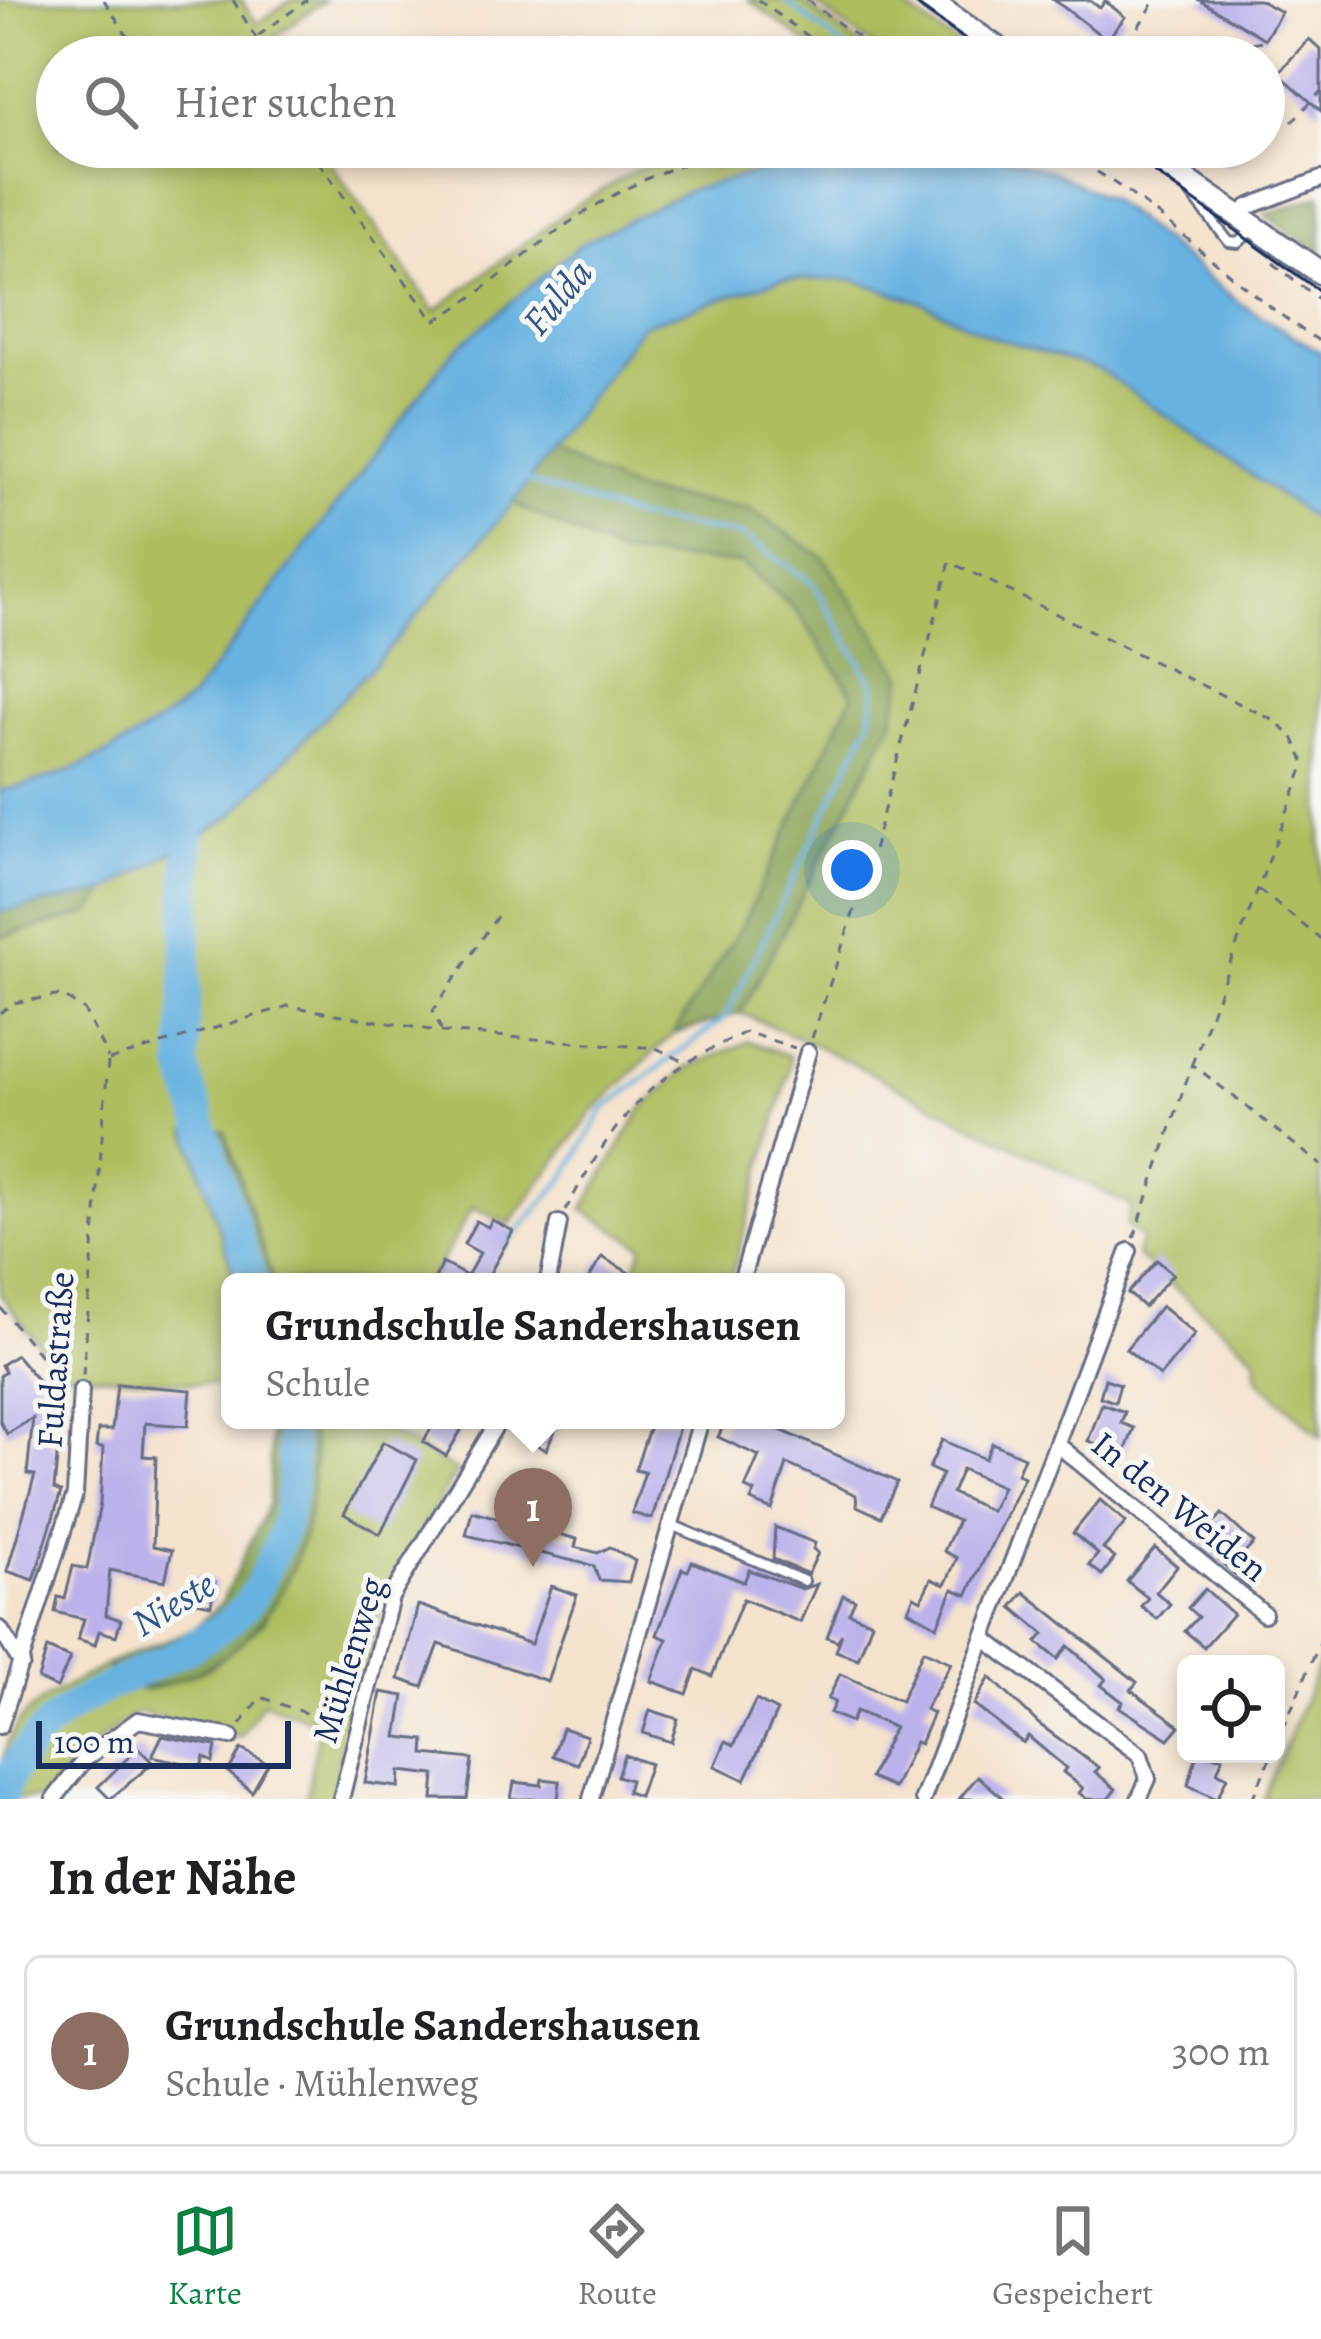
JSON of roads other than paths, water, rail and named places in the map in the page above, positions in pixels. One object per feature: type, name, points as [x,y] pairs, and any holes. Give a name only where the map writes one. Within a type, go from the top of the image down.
[{"type":"main road","points":[[929,0],[980,36]]},
{"type":"main road","points":[[1170,168],[1321,273]]},
{"type":"street","points":[[1248,223],[1248,207],[1321,178]]},
{"type":"street","points":[[744,1273],[808,1052]]},
{"type":"street","points":[[550,1273],[559,1223]]},
{"type":"street","name":"In den Weiden","points":[[922,1799],[1130,1251]]},
{"type":"street","name":"Fuldastraße","points":[[0,1726],[75,1494],[81,1390]]},
{"type":"street","name":"Mühlenweg","points":[[341,1799],[391,1597],[494,1429]]},
{"type":"street","points":[[591,1799],[698,1429]]},
{"type":"street","name":"In den Weiden","points":[[1058,1445],[1264,1614]]},
{"type":"street","points":[[0,1629],[22,1664]]},
{"type":"street","points":[[985,1639],[1140,1755],[1148,1779],[1138,1799]]},
{"type":"street","points":[[54,1799],[86,1758],[138,1720],[231,1737]]},
{"type":"lane","points":[[671,1525],[804,1582]]},
{"type":"water","name":"Fulda","points":[[775,168],[1041,168],[1111,200],[1241,304],[1321,352],[1321,524],[1099,369],[990,336],[922,302],[855,280],[781,279],[642,325],[513,503],[394,643],[232,816],[106,892],[0,912],[0,791],[53,777],[101,757],[191,699],[453,351],[582,243],[690,190]]},
{"type":"waterway","points":[[784,0],[830,36]]},
{"type":"waterway","points":[[503,1248],[565,1178],[604,1109],[726,1017],[870,722],[875,687],[813,583],[743,536],[633,517],[524,480]]},
{"type":"waterway","name":"Nieste","points":[[190,801],[184,1067],[250,1273]]},
{"type":"waterway","name":"Nieste","points":[[1,1799],[20,1759],[44,1729],[107,1687],[210,1635],[246,1605],[280,1540],[289,1506],[288,1429]]},
{"type":"tram line","points":[[910,0],[961,36]]},
{"type":"tram line","points":[[1148,168],[1321,292]]},
{"type":"place","name":"Grundschule Sandershausen","points":[[533,1567]]}]
